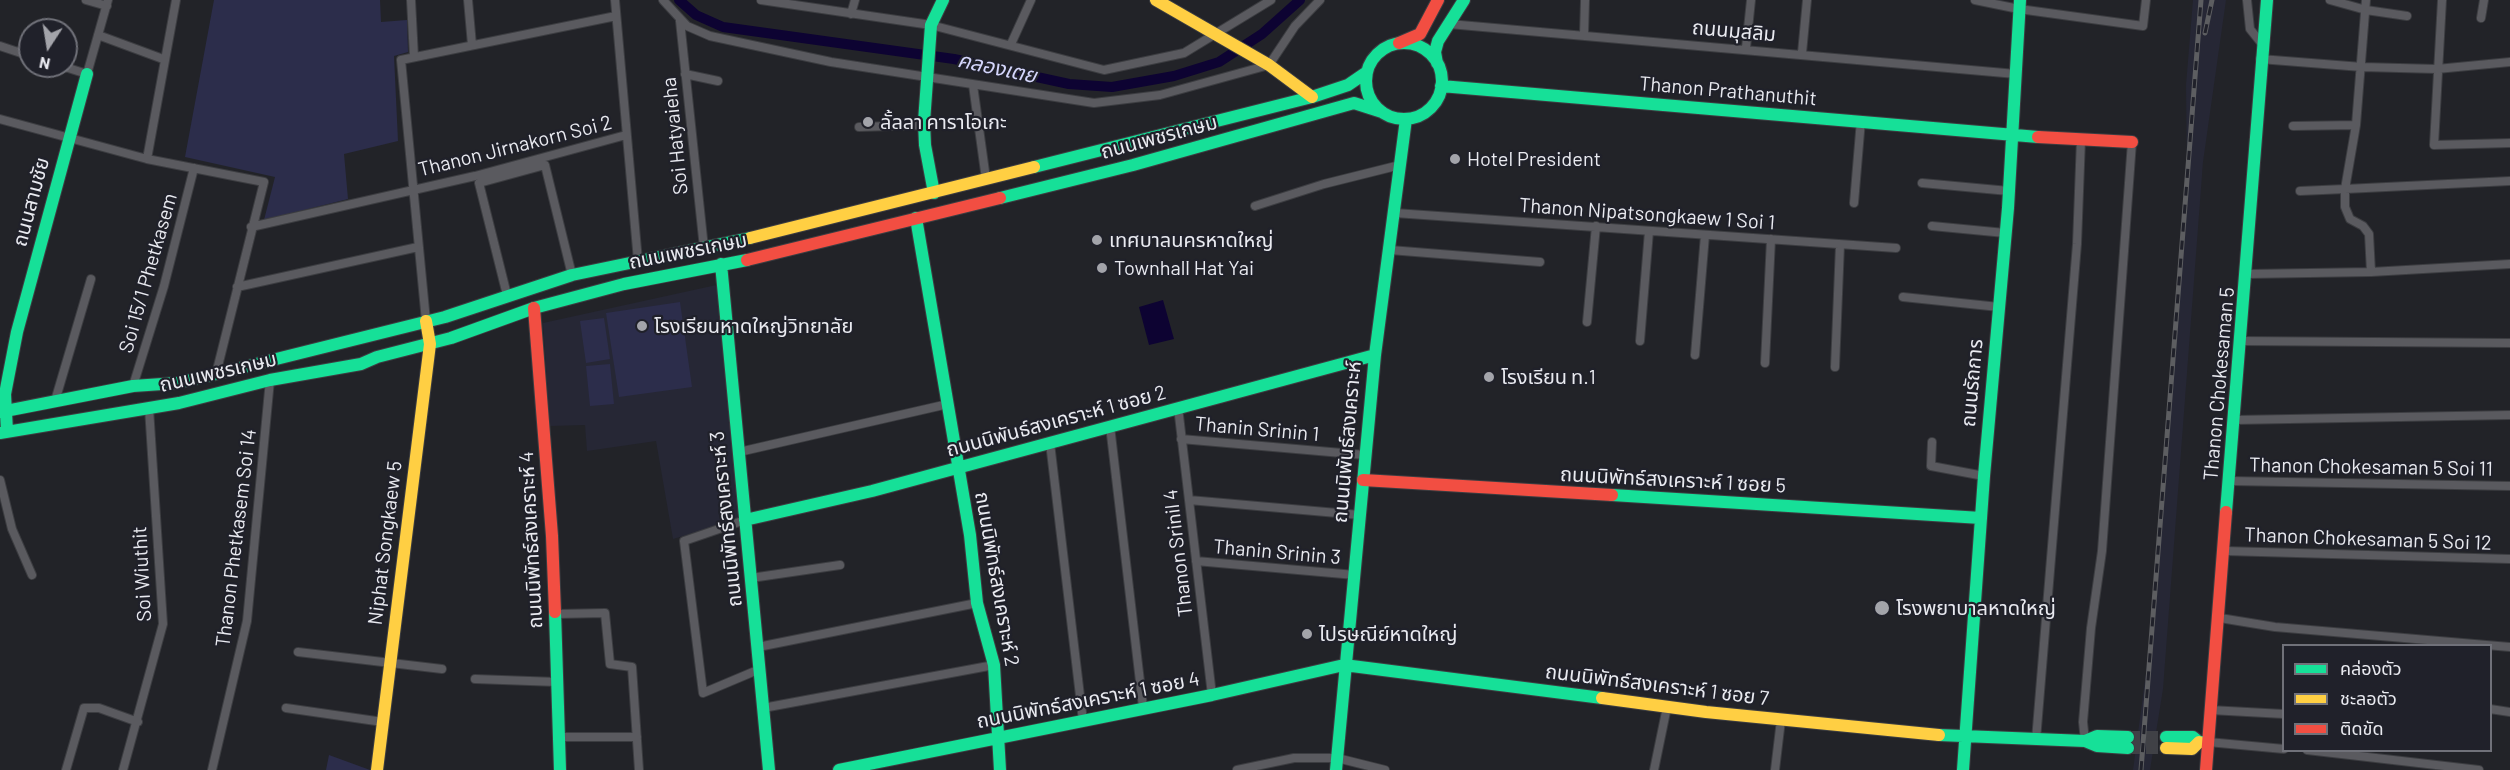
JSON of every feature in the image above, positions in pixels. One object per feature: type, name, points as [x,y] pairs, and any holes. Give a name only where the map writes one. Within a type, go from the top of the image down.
[{"type":"street","points":[[78,71],[87,74],[107,3],[86,0]]},
{"type":"street","points":[[147,159],[163,59],[176,0]]},
{"type":"street","points":[[411,0],[414,57]]},
{"type":"street","points":[[468,0],[472,45]]},
{"type":"street","points":[[615,0],[638,261]]},
{"type":"street","points":[[663,0],[680,21],[710,36],[831,62],[926,79],[1094,103],[1160,95],[1269,65],[1294,26],[1320,0]]},
{"type":"street","points":[[760,0],[787,2],[931,25],[1104,70],[1184,53],[1272,0]]},
{"type":"street","points":[[851,14],[855,0]]},
{"type":"street","points":[[934,192],[925,145],[926,79],[931,25],[943,0]]},
{"type":"street","points":[[1011,44],[1031,0]]},
{"type":"street","points":[[1156,0],[1172,4],[1269,65],[1312,97]]},
{"type":"street","points":[[1438,0],[1420,34],[1377,54],[1367,72],[1368,94],[1382,112],[1406,119],[1417,117],[1432,107],[1441,86],[1435,52],[1464,0]]},
{"type":"street","points":[[1584,35],[1585,0]]},
{"type":"street","points":[[1746,48],[1751,0]]},
{"type":"street","points":[[1802,53],[1807,0]]},
{"type":"street","points":[[1975,0],[2020,5],[2143,26],[2146,0]]},
{"type":"street","points":[[2247,0],[2250,29],[2262,44]]},
{"type":"street","name":"Thanon Chokesaman 5","points":[[2206,770],[2203,742],[2210,710],[2220,618],[2247,274],[2260,59],[2267,0]]},
{"type":"street","points":[[2330,0],[2366,10],[2407,16]]},
{"type":"street","points":[[2366,0],[2362,67],[2356,125],[2345,189],[2345,207],[2350,219],[2363,226],[2369,234],[2371,272]]},
{"type":"street","points":[[2442,0],[2434,145],[2510,143]]},
{"type":"street","points":[[2481,18],[2484,0]]},
{"type":"street","name":"ถนนรัถการ","points":[[1963,770],[1984,476],[2005,234],[2020,5]]},
{"type":"street","points":[[426,321],[401,60],[616,16]]},
{"type":"street","name":"Soi Hatyaieha","points":[[680,21],[704,248]]},
{"type":"street","name":"ถนนมุสลิม","points":[[1449,24],[1746,48],[2016,74]]},
{"type":"street","points":[[98,35],[163,59]]},
{"type":"street","points":[[1395,45],[1408,44],[1420,48],[1431,56],[1438,66]]},
{"type":"street","points":[[0,46],[18,52]]},
{"type":"street","points":[[2260,59],[2362,67],[2437,69],[2510,62]]},
{"type":"street","name":"ถนนเพชรเกษม","points":[[2,411],[133,386],[177,383],[216,374],[426,321],[572,275],[767,234],[1312,97],[1348,85],[1367,72]]},
{"type":"street","name":"ถนนสามชัย","points":[[4,432],[2,411],[17,332],[87,74]]},
{"type":"street","points":[[685,74],[718,81]]},
{"type":"street","points":[[973,85],[986,179]]},
{"type":"street","name":"Thanon Prathanuthit","points":[[1441,86],[1861,120],[2012,135],[2132,142]]},
{"type":"street","name":"ถนนเพชรเกษม","points":[[4,432],[149,408],[270,380],[361,364],[377,357],[430,344],[534,308],[624,284],[772,255],[1133,165],[1354,103],[1382,112]]},
{"type":"street","points":[[0,119],[147,159],[264,182],[216,374]]},
{"type":"street","name":"ถนนนิพันธ์สงเคราะห์","points":[[1336,764],[1375,355],[1406,119]]},
{"type":"street","points":[[1854,203],[1861,120]]},
{"type":"street","points":[[859,127],[924,125]]},
{"type":"street","points":[[2293,126],[2356,125]]},
{"type":"street","name":"Thanon Jirnakorn Soi 2","points":[[251,227],[475,176],[626,135]]},
{"type":"street","points":[[2036,740],[2077,244],[2081,140]]},
{"type":"street","points":[[2085,741],[2083,722],[2091,628],[2102,551],[2132,142]]},
{"type":"street","points":[[1127,144],[1133,165]]},
{"type":"street","points":[[507,295],[479,183],[545,165],[572,275]]},
{"type":"street","points":[[1255,206],[1324,184],[1400,165]]},
{"type":"street","name":"Soi 15/1 Phetkasem","points":[[133,386],[164,286],[194,168]]},
{"type":"street","points":[[2300,191],[2510,182]]},
{"type":"street","points":[[1922,183],[2008,191]]},
{"type":"street","name":"Thanon Nipatsongkaew 1 Soi 1","points":[[1395,213],[1896,248]]},
{"type":"street","name":"ถนนนิพัทธ์สงเคราะห์ 2","points":[[916,218],[970,536],[978,603],[994,665],[1000,770]]},
{"type":"street","points":[[1587,322],[1596,226]]},
{"type":"street","points":[[1932,226],[2005,234]]},
{"type":"street","points":[[1640,341],[1649,231]]},
{"type":"street","points":[[767,234],[772,255]]},
{"type":"street","points":[[1695,356],[1705,235]]},
{"type":"street","points":[[1765,363],[1771,240]]},
{"type":"street","points":[[1835,368],[1840,245]]},
{"type":"street","points":[[237,287],[418,247]]},
{"type":"street","points":[[1390,250],[1540,262]]},
{"type":"street","name":"ถนนนิพัทธ์สงเคราะห์ 3","points":[[721,264],[769,770]]},
{"type":"street","points":[[2247,274],[2371,272],[2510,264]]},
{"type":"street","points":[[55,401],[91,279]]},
{"type":"street","points":[[1903,297],[1999,307]]},
{"type":"street","name":"ถนนนิพัทธ์สงเคราะห์ 4","points":[[534,308],[552,536],[561,737],[560,770]]},
{"type":"street","name":"Niphat Songkaew 5","points":[[377,770],[430,344],[426,321]]},
{"type":"street","points":[[2241,341],[2510,343]]},
{"type":"street","name":"ถนนนิพันธ์สงเคราะห์ 1 ซอย 2","points":[[745,520],[958,468],[1375,355]]},
{"type":"street","name":"Thanon Phetkasem Soi 14","points":[[212,770],[247,621],[270,380]]},
{"type":"street","points":[[739,452],[948,404]]},
{"type":"street","name":"Thanon Srinil 4","points":[[1178,407],[1212,695]]},
{"type":"street","name":"Soi Wiuthit","points":[[123,770],[164,624],[149,408]]},
{"type":"street","points":[[2234,420],[2510,415]]},
{"type":"street","points":[[1110,426],[1143,707]]},
{"type":"street","name":"Thanin Srinin 1","points":[[1181,439],[1365,455]]},
{"type":"street","points":[[1932,442],[1931,466],[1984,476]]},
{"type":"street","points":[[1050,443],[1083,721]]},
{"type":"street","points":[[0,480],[12,529],[32,575]]},
{"type":"street","name":"ถนนนิพัทธ์สงเคราะห์ 1 ซอย 5","points":[[1363,480],[1981,518]]},
{"type":"street","name":"Thanon Chokesaman 5 Soi 11","points":[[2230,481],[2510,486]]},
{"type":"street","points":[[1189,500],[1360,515]]},
{"type":"street","points":[[745,520],[684,541],[703,693],[760,669]]},
{"type":"street","name":"Thanon Chokesaman 5 Soi 12","points":[[2225,551],[2510,559]]},
{"type":"street","name":"Thanin Srinin 3","points":[[1196,561],[1355,575]]},
{"type":"street","points":[[751,578],[840,565]]},
{"type":"street","points":[[758,647],[978,603]]},
{"type":"street","points":[[556,614],[605,613],[610,664],[633,667],[639,770]]},
{"type":"street","points":[[2220,618],[2275,627],[2475,644]]},
{"type":"street","points":[[2492,645],[2510,647]]},
{"type":"street","points":[[298,652],[442,669]]},
{"type":"street","name":"ถนนนิพัทธ์สงเคราะห์ 1 ซอย 7","points":[[1344,664],[1781,720],[1965,737],[2085,741],[2097,736],[2128,743]]},
{"type":"street","name":"ถนนนิพัทธ์สงเคราะห์ 1 ซอย 4","points":[[839,770],[1143,707],[1212,695],[1344,664]]},
{"type":"street","points":[[763,708],[994,665]]},
{"type":"street","points":[[475,679],[557,682]]},
{"type":"street","points":[[1654,770],[1667,706]]},
{"type":"street","points":[[66,770],[84,708],[99,708],[138,722]]},
{"type":"street","points":[[286,708],[383,722]]},
{"type":"street","points":[[2492,709],[2510,712]]},
{"type":"street","points":[[2210,710],[2282,714]]},
{"type":"street","points":[[1775,770],[1781,720]]},
{"type":"street","points":[[561,737],[637,737]]},
{"type":"street","points":[[2166,742],[2192,749],[2203,742],[2282,748]]},
{"type":"street","points":[[2324,752],[2479,770]]},
{"type":"street","points":[[1237,770],[1294,758],[1385,770]]},
{"type":"shaded area","points":[[214,0],[380,0],[381,22],[407,20],[408,52],[394,56],[398,141],[344,154],[348,199],[264,220],[275,177],[185,157]]},
{"type":"shaded area","points":[[2193,0],[2226,0],[2203,162],[2163,689],[2150,770],[2133,770],[2157,591],[2167,422],[2187,171],[2186,85]]},
{"type":"shaded area","points":[[721,284],[746,518],[673,539],[656,441],[587,451],[585,425],[550,426],[543,323]]},
{"type":"shaded area","points":[[1163,300],[1174,339],[1149,345],[1139,307]]},
{"type":"shaded area","points":[[680,302],[692,387],[619,397],[606,313]]},
{"type":"shaded area","points":[[604,318],[610,359],[586,363],[580,321]]},
{"type":"shaded area","points":[[610,364],[614,404],[590,406],[586,366]]},
{"type":"shaded area","points":[[329,755],[370,770],[326,770]]},
{"type":"waterway","name":"คลองเตย","points":[[679,0],[696,15],[723,27],[954,59],[1069,84],[1112,87],[1174,76],[1219,62],[1262,34],[1300,0]]},
{"type":"tunnel","points":[[2128,737],[2166,737]]},
{"type":"tunnel","points":[[2128,748],[2166,748]]},
{"type":"railway","points":[[2141,770],[2201,0]]},
{"type":"railway","points":[[2205,33],[2212,0]]},
{"type":"traffic: fast","points":[[934,193],[925,145],[924,122],[931,25],[943,0]]},
{"type":"traffic: fast","points":[[1437,63],[1435,52],[1438,41],[1464,0]]},
{"type":"traffic: fast","points":[[1963,770],[1984,476],[2008,208],[2020,0]]},
{"type":"traffic: fast","points":[[2226,512],[2267,0]]},
{"type":"traffic: fast","points":[[1404,43],[1418,46],[1431,54],[1439,67],[1442,81],[1439,95],[1431,108],[1418,116],[1404,119],[1390,116],[1377,108],[1369,95],[1366,81],[1369,67],[1377,54],[1390,46],[1404,43]]},
{"type":"traffic: fast","points":[[1034,167],[1312,97],[1348,85],[1367,72]]},
{"type":"traffic: fast","points":[[7,431],[5,394],[17,332],[87,74]]},
{"type":"traffic: fast","points":[[1441,86],[2038,137]]},
{"type":"traffic: fast","points":[[1000,198],[1133,165],[1354,103],[1382,112]]},
{"type":"traffic: fast","points":[[1336,770],[1375,355],[1406,119]]},
{"type":"traffic: fast","points":[[916,218],[970,535],[977,603],[994,665],[1000,770]]},
{"type":"traffic: fast","points":[[0,412],[133,386],[177,383],[216,374],[445,317],[572,275],[750,238]]},
{"type":"traffic: fast","points":[[0,433],[179,403],[270,380],[361,364],[377,357],[451,338],[534,308],[624,284],[747,260]]},
{"type":"traffic: fast","points":[[721,264],[769,770]]},
{"type":"traffic: fast","points":[[745,520],[872,491],[1375,355]]},
{"type":"traffic: fast","points":[[1612,495],[1981,518]]},
{"type":"traffic: fast","points":[[555,612],[560,770]]},
{"type":"traffic: fast","points":[[839,770],[1212,695],[1344,665],[1602,698]]},
{"type":"traffic: fast","points":[[1939,735],[2085,741],[2097,736],[2128,737]]},
{"type":"traffic: fast","points":[[2166,737],[2193,737],[2199,742],[2208,742]]},
{"type":"traffic: fast","points":[[2085,741],[2097,746],[2128,748]]},
{"type":"traffic: slow","points":[[1156,0],[1269,65],[1312,97]]},
{"type":"traffic: slow","points":[[750,238],[1034,167]]},
{"type":"traffic: slow","points":[[377,770],[430,344],[426,321]]},
{"type":"traffic: slow","points":[[1602,698],[1706,712],[1939,735]]},
{"type":"traffic: slow","points":[[2166,748],[2192,749],[2199,742]]},
{"type":"traffic: jam","points":[[1399,43],[1420,34],[1438,0]]},
{"type":"traffic: jam","points":[[2038,137],[2132,142]]},
{"type":"traffic: jam","points":[[747,260],[1000,198]]},
{"type":"traffic: jam","points":[[534,308],[552,536],[555,612]]},
{"type":"traffic: jam","points":[[1363,480],[1612,495]]},
{"type":"traffic: jam","points":[[2206,770],[2226,512]]},
{"type":"place","name":"ลั้ลลา คาราโอเกะ","points":[[868,122]]},
{"type":"place","name":"Hotel President","points":[[1455,159]]},
{"type":"place","name":"เทศบาลนครหาดใหญ่","points":[[1097,240]]},
{"type":"place","name":"Townhall Hat Yai","points":[[1102,268]]},
{"type":"place","name":"โรงเรียนหาดใหญ่วิทยาลัย","points":[[642,326]]},
{"type":"place","name":"โรงเรียน ท.1","points":[[1489,377]]},
{"type":"place","name":"โรงพยาบาลหาดใหญ่","points":[[1882,608]]},
{"type":"place","name":"ไปรษณีย์หาดใหญ่","points":[[1307,634]]}]
